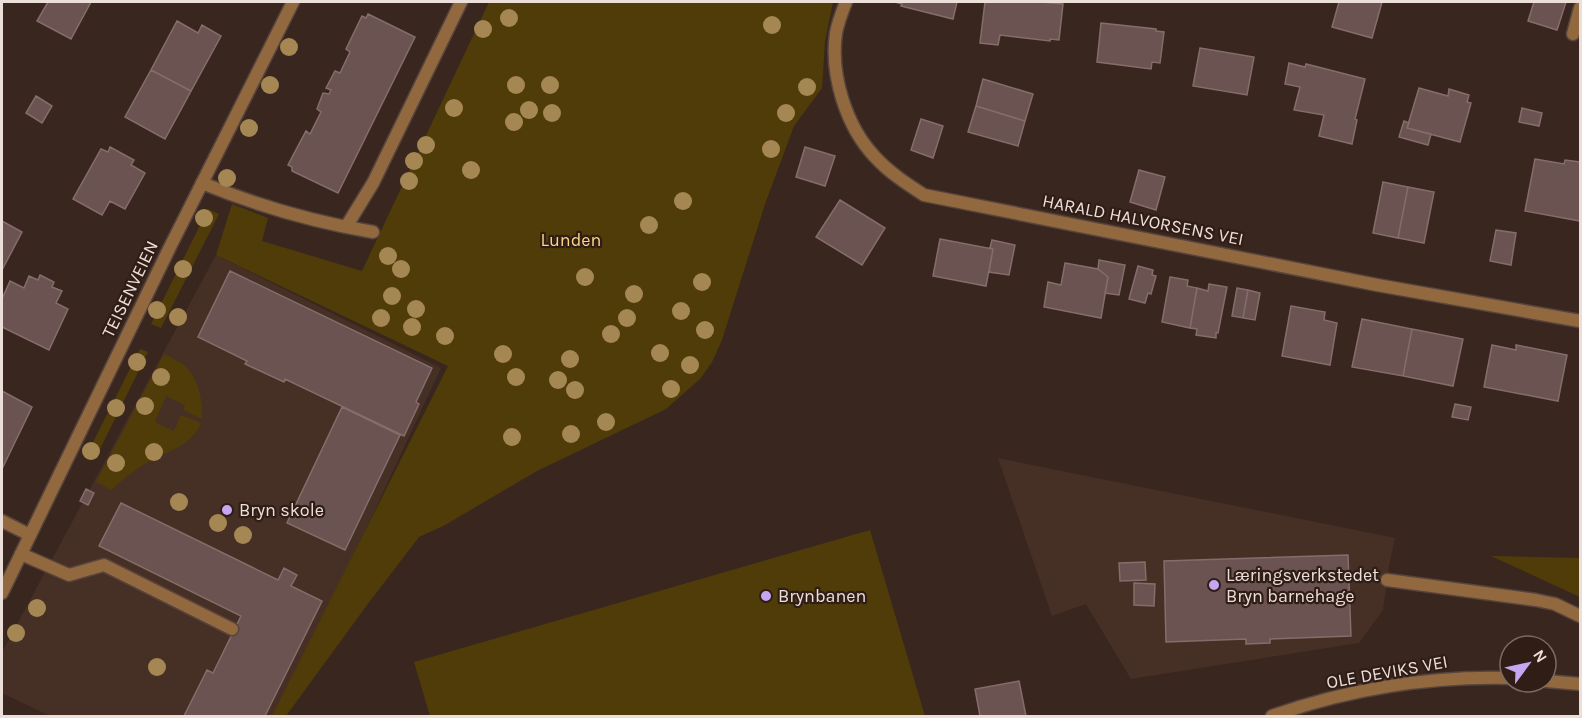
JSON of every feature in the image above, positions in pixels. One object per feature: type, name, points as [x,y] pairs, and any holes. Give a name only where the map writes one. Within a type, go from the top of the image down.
[{"type":"street","name":"TEISENVEIEN","points":[[2,593],[293,2]]},
{"type":"street","points":[[346,227],[373,183],[461,2]]},
{"type":"street","name":"HARALD HALVORSENS VEI","points":[[846,2],[837,31],[834,59],[846,111],[875,157],[901,180],[924,195],[1377,285],[1581,321]]},
{"type":"street","points":[[1573,34],[1581,8]]},
{"type":"street","points":[[202,183],[232,196],[290,214],[373,232]]},
{"type":"street","points":[[2,521],[30,535]]},
{"type":"street","points":[[21,554],[69,575],[104,565],[232,628]]},
{"type":"street","points":[[1387,580],[1536,600],[1555,604],[1581,616]]},
{"type":"street","name":"OLE DEVIKS VEI","points":[[1272,717],[1331,698],[1425,680],[1498,678]]},
{"type":"street","points":[[1558,682],[1581,684]]},
{"type":"shaded area","name":"Bryn skole","points":[[216,255],[441,368],[279,716],[50,716],[2,693],[2,652]]},
{"type":"shaded area","name":"Læringsverkstedet Bryn barnehage","points":[[998,458],[1395,538],[1383,610],[1359,643],[1131,679],[1086,604],[1052,616]]},
{"type":"green space","name":"Lunden","points":[[489,2],[833,2],[825,41],[822,88],[794,126],[765,204],[722,340],[712,362],[701,378],[666,409],[537,471],[445,525],[419,537],[286,716],[272,716],[448,366],[216,255],[232,204],[268,218],[262,241],[362,271]]},
{"type":"green space","points":[[208,209],[219,214],[161,328],[151,324]]},
{"type":"green space","points":[[140,349],[148,352],[100,449],[92,457],[87,454]]},
{"type":"green space","points":[[164,354],[183,364],[192,374],[200,392],[202,419],[183,410],[185,405],[166,396],[155,422],[174,431],[181,415],[201,423],[197,431],[185,443],[153,459],[111,490],[96,482]]},
{"type":"green space","name":"Brynbanen","points":[[870,530],[925,716],[430,716],[414,662]]},
{"type":"green space","points":[[1491,556],[1580,558],[1580,597]]},
{"type":"building","points":[[48,2],[91,2],[71,39],[37,21]]},
{"type":"building","points":[[895,2],[957,2],[953,19],[901,6],[902,4]]},
{"type":"building","points":[[985,2],[1063,4],[1059,40],[1000,35],[998,45],[980,43]]},
{"type":"building","points":[[1339,2],[1382,2],[1372,38],[1332,27]]},
{"type":"building","points":[[1534,2],[1566,2],[1557,30],[1528,21]]},
{"type":"building","points":[[368,14],[415,37],[338,193],[292,171],[292,167],[288,165],[306,131],[310,134],[321,112],[317,109],[323,93],[329,94],[331,90],[326,88],[335,71],[340,73],[350,52],[346,49],[362,16],[366,18]]},
{"type":"building","points":[[177,21],[198,33],[202,25],[221,36],[191,91],[151,70]]},
{"type":"building","points":[[1101,23],[1156,29],[1156,31],[1164,32],[1160,63],[1152,62],[1151,69],[1097,62]]},
{"type":"building","points":[[1200,48],[1254,57],[1247,95],[1193,86]]},
{"type":"building","points":[[1289,63],[1305,67],[1306,64],[1365,79],[1355,119],[1357,120],[1352,144],[1319,136],[1324,115],[1294,110],[1300,87],[1285,84]]},
{"type":"building","points":[[151,70],[191,91],[165,139],[125,117]]},
{"type":"building","points":[[983,79],[1033,94],[1025,121],[976,106]]},
{"type":"building","points":[[1419,88],[1448,96],[1449,89],[1469,95],[1467,102],[1471,103],[1460,142],[1407,128]]},
{"type":"building","points":[[36,96],[52,106],[42,123],[26,113]]},
{"type":"building","points":[[976,106],[1025,121],[1018,146],[968,132]]},
{"type":"building","points":[[1522,108],[1542,113],[1539,126],[1519,122]]},
{"type":"building","points":[[921,119],[943,126],[933,158],[911,150]]},
{"type":"building","points":[[1404,121],[1409,123],[1407,128],[1431,134],[1428,145],[1399,137]]},
{"type":"building","points":[[110,147],[134,160],[131,165],[145,173],[125,209],[110,201],[102,215],[73,199],[101,149],[108,152]]},
{"type":"building","points":[[805,147],[835,156],[825,186],[796,177]]},
{"type":"building","points":[[1535,159],[1564,164],[1565,160],[1580,162],[1580,221],[1525,211]]},
{"type":"building","points":[[1139,170],[1165,177],[1156,210],[1130,202]]},
{"type":"building","points":[[1383,182],[1408,187],[1398,238],[1373,233]]},
{"type":"building","points":[[1408,187],[1434,192],[1424,243],[1398,238]]},
{"type":"building","points":[[840,200],[885,228],[862,265],[816,237]]},
{"type":"building","points":[[2,221],[22,232],[2,270]]},
{"type":"building","points":[[1496,230],[1516,233],[1511,265],[1490,261]]},
{"type":"building","points":[[940,239],[993,249],[986,286],[933,276]]},
{"type":"building","points":[[992,240],[1015,245],[1009,275],[989,272],[993,249],[990,248]]},
{"type":"building","points":[[1099,260],[1125,265],[1119,295],[1105,293],[1108,277],[1098,269]]},
{"type":"building","points":[[1065,263],[1098,269],[1108,277],[1101,318],[1044,307],[1048,282],[1061,285]]},
{"type":"building","points":[[1138,266],[1153,270],[1152,275],[1156,276],[1151,294],[1148,293],[1145,303],[1129,299]]},
{"type":"building","points":[[230,271],[432,368],[416,402],[419,404],[404,436],[285,379],[284,382],[245,364],[247,361],[198,337]]},
{"type":"building","points":[[40,275],[54,282],[52,287],[62,291],[56,303],[68,309],[49,350],[2,327],[2,299],[10,281],[24,288],[29,276],[38,280]]},
{"type":"building","points":[[1170,277],[1188,280],[1187,286],[1197,288],[1190,328],[1162,322]]},
{"type":"building","points":[[1209,284],[1227,287],[1216,338],[1196,335],[1197,329],[1190,328],[1197,288],[1208,291]]},
{"type":"building","points":[[1237,288],[1248,290],[1243,318],[1232,316]]},
{"type":"building","points":[[1248,290],[1260,293],[1255,320],[1243,318]]},
{"type":"building","points":[[1291,306],[1325,312],[1324,320],[1337,323],[1330,365],[1282,356]]},
{"type":"building","points":[[1362,319],[1412,329],[1403,376],[1352,367]]},
{"type":"building","points":[[1412,329],[1463,339],[1453,386],[1403,376]]},
{"type":"building","points":[[1492,345],[1516,350],[1516,345],[1567,355],[1558,401],[1484,387]]},
{"type":"building","points":[[2,391],[32,407],[2,469]]},
{"type":"building","points":[[1455,404],[1471,407],[1468,420],[1452,417]]},
{"type":"building","points":[[342,407],[400,435],[345,550],[287,523]]},
{"type":"building","points":[[86,489],[94,493],[88,505],[80,501]]},
{"type":"building","points":[[121,503],[278,580],[284,568],[297,575],[291,586],[322,601],[265,716],[184,716],[207,670],[213,673],[241,616],[99,546]]},
{"type":"building","points":[[1348,555],[1351,636],[1270,639],[1270,643],[1246,644],[1246,639],[1166,642],[1164,561]]},
{"type":"building","points":[[1145,562],[1146,580],[1120,581],[1119,563]]},
{"type":"building","points":[[1134,583],[1155,584],[1154,606],[1134,605]]},
{"type":"building","points":[[1019,681],[1026,716],[980,716],[975,689]]},
{"type":"place","name":"Bryn skole","points":[[227,510]]},
{"type":"place","name":"Læringsverkstedet Bryn barnehage","points":[[1214,585]]},
{"type":"place","name":"Brynbanen","points":[[766,596]]}]
